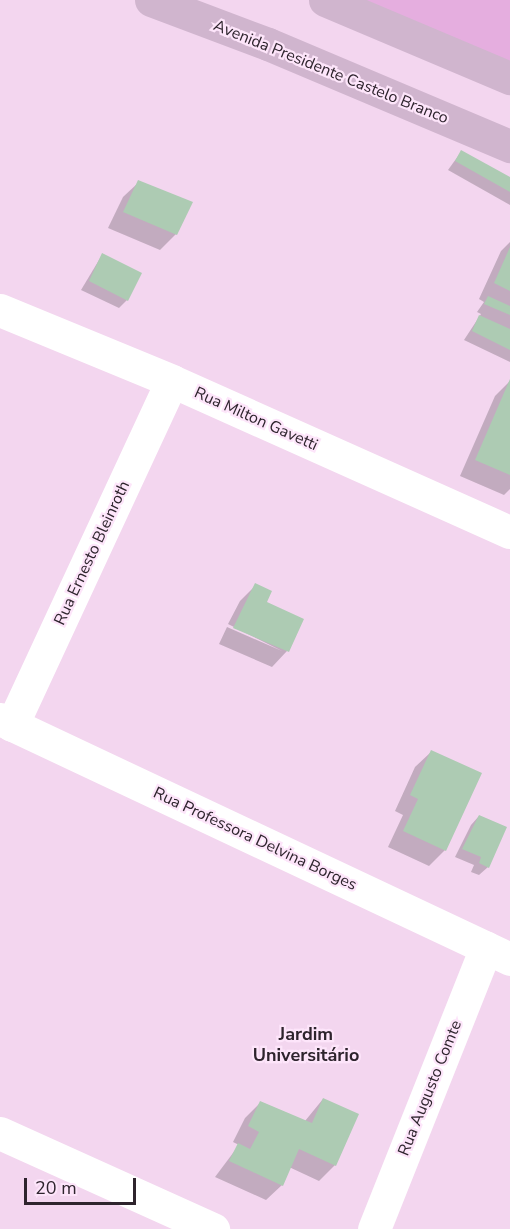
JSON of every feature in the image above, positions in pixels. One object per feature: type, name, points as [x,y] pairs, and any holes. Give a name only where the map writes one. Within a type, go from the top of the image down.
[{"type":"main road","name":"Avenida Presidente Castelo Branco","points":[[152,0],[268,44],[510,146]]},
{"type":"main road","points":[[325,0],[510,78]]},
{"type":"street","name":"Rua Milton Gavetti","points":[[0,310],[172,381],[510,532]]},
{"type":"street","name":"Rua Ernesto Bleinroth","points":[[6,722],[172,381]]},
{"type":"street","name":"Rua Professora Delvina Borges","points":[[6,722],[498,953]]},
{"type":"street","name":"Rua Augusto Comte","points":[[374,1229],[498,953]]},
{"type":"street","points":[[0,1132],[213,1229]]},
{"type":"shaded area","points":[[351,0],[510,0],[510,68]]},
{"type":"building","points":[[461,150],[510,177],[510,192],[455,161]]},
{"type":"building","points":[[138,180],[193,202],[177,235],[123,212]]},
{"type":"building","points":[[510,247],[510,291],[494,283]]},
{"type":"building","points":[[102,253],[142,273],[128,301],[89,281]]},
{"type":"building","points":[[488,296],[510,306],[510,315],[484,304]]},
{"type":"building","points":[[479,315],[510,329],[510,350],[472,331]]},
{"type":"building","points":[[510,379],[510,475],[475,460]]},
{"type":"building","points":[[255,583],[272,591],[267,602],[304,619],[289,652],[233,628]]},
{"type":"building","points":[[431,750],[482,773],[446,851],[403,831],[418,799],[410,795]]},
{"type":"building","points":[[479,815],[507,827],[489,868],[479,863],[481,857],[462,849]]},
{"type":"building","points":[[323,1098],[359,1114],[336,1166],[299,1149],[283,1186],[229,1161],[238,1143],[250,1149],[259,1132],[248,1126],[260,1101],[312,1123]]},
{"type":"district","name":"Jardim Universitário","points":[[306,1045]]}]
